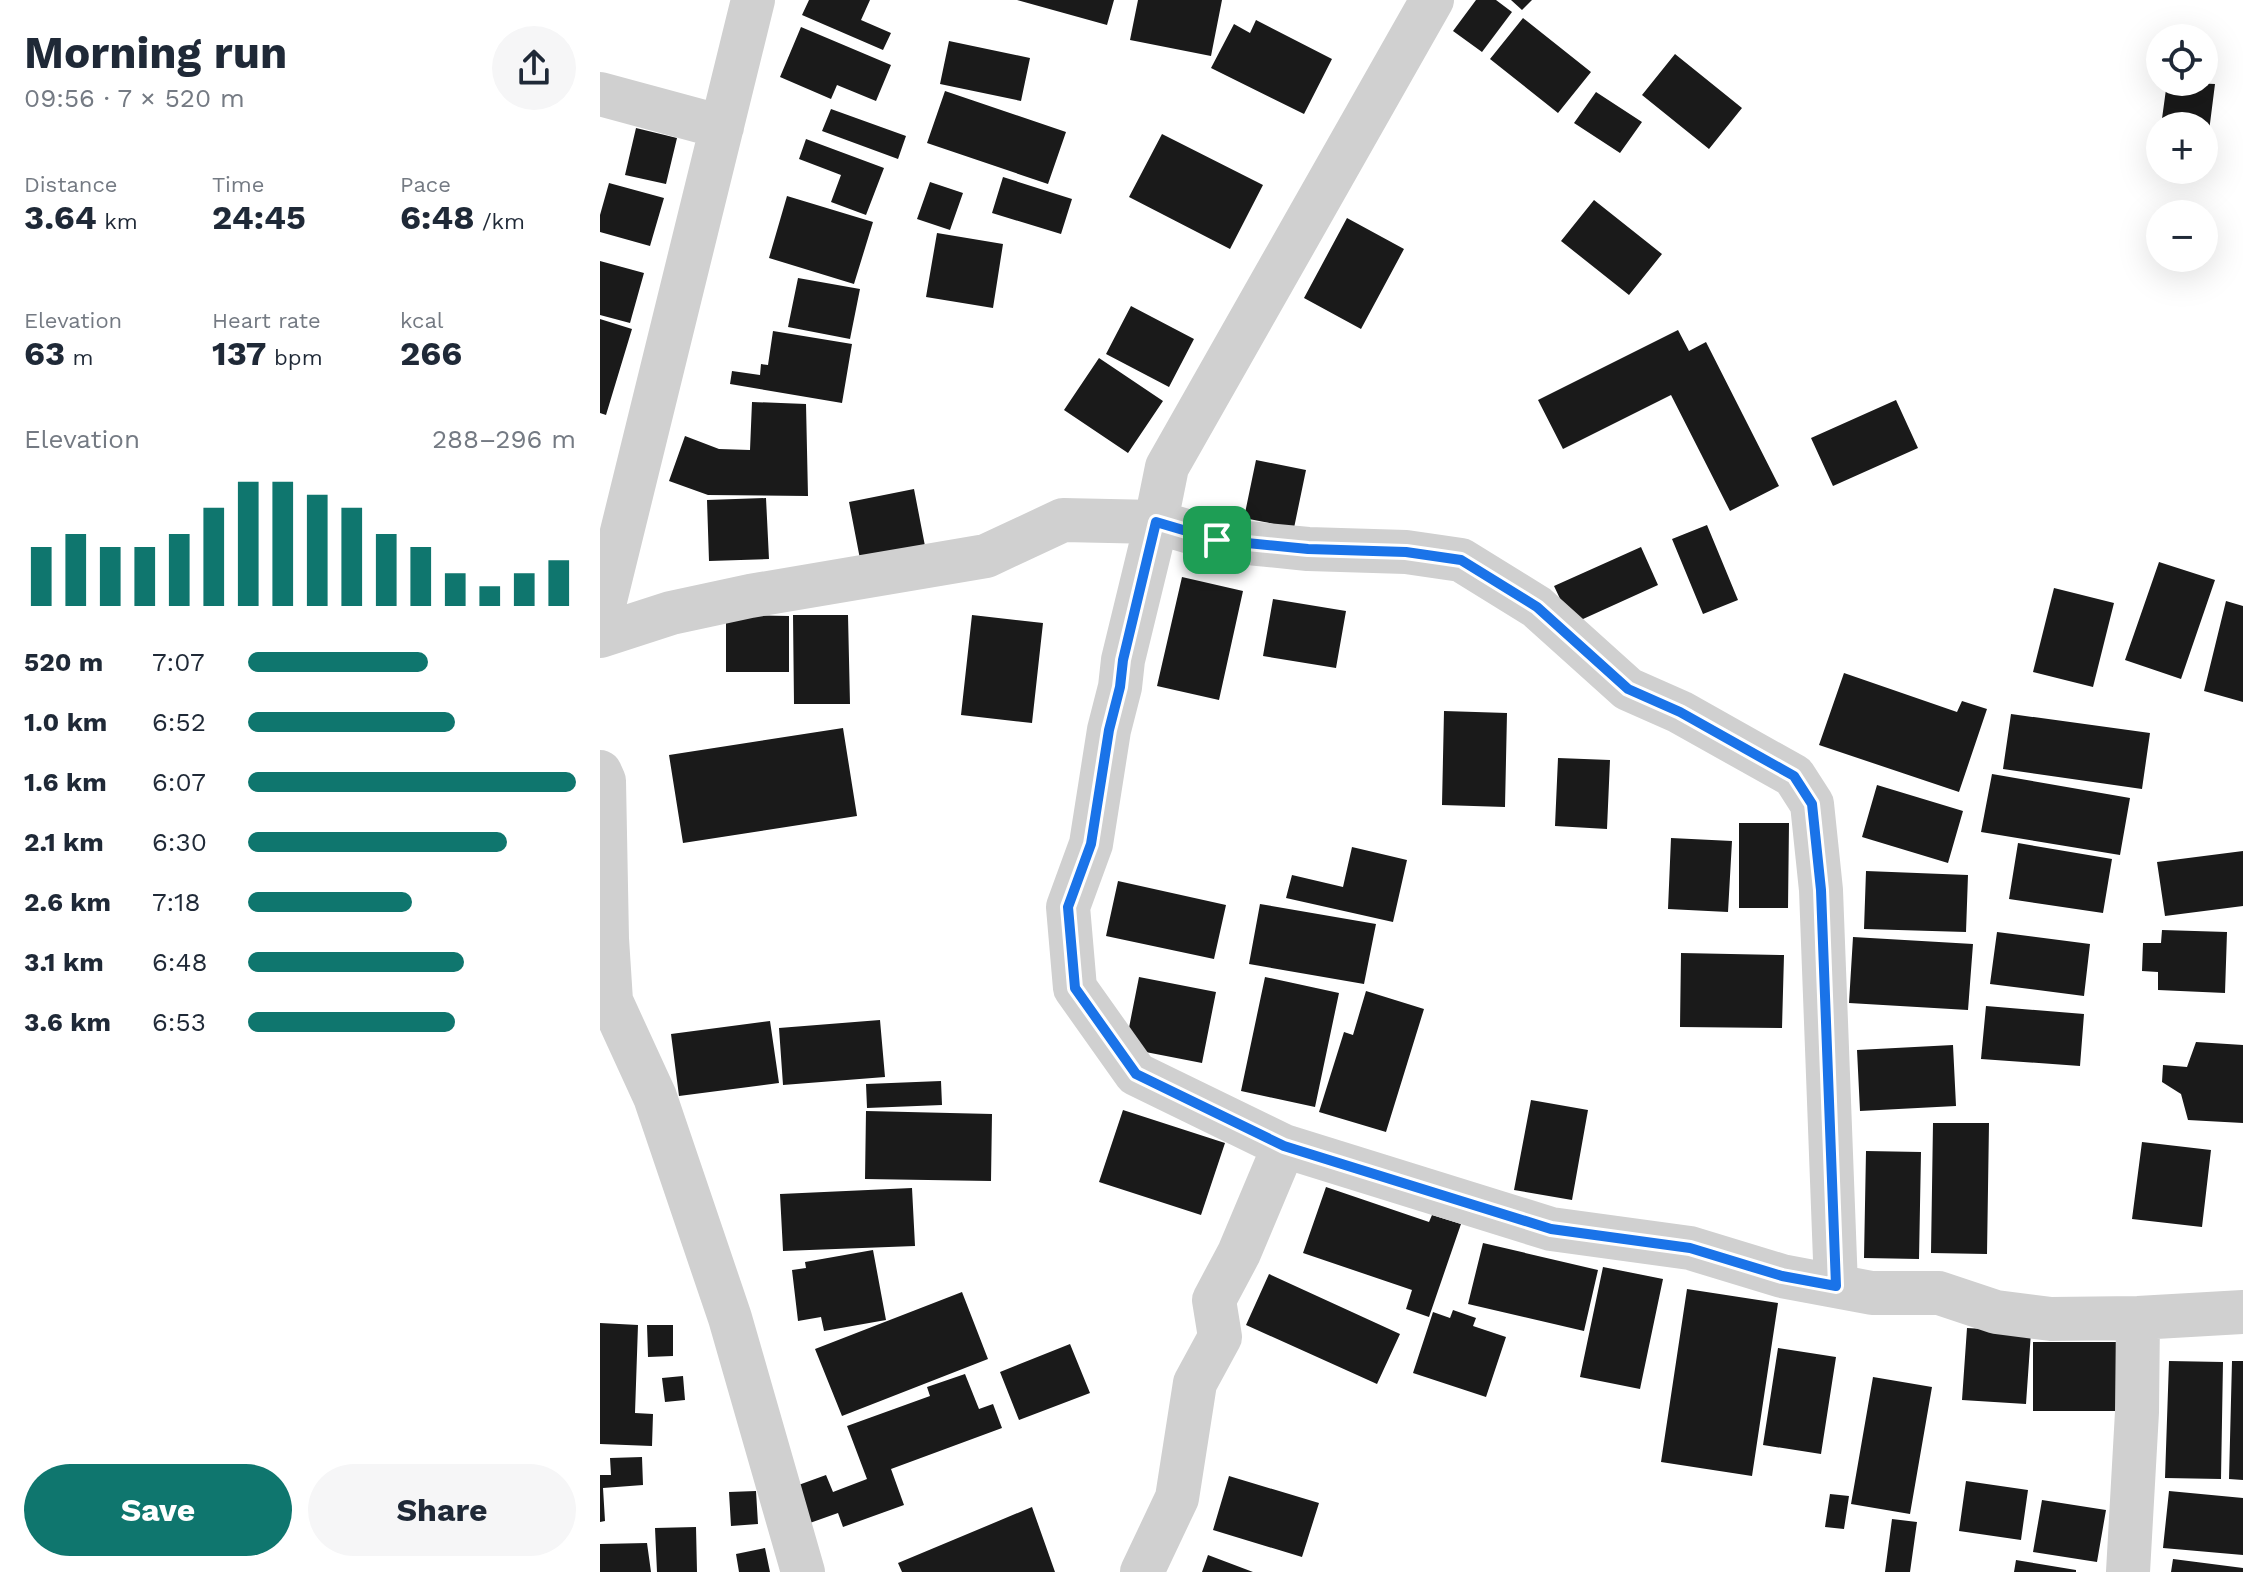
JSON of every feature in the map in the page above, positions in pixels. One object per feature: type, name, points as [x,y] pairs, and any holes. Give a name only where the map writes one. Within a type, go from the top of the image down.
[{"type":"street","points":[[600,621],[753,0]]},
{"type":"street","points":[[1432,0],[1167,467],[1123,660],[1091,844],[1068,907],[1075,988],[1136,1074],[1284,1146],[1551,1229],[1690,1248],[1782,1276],[1872,1293],[1939,1293],[1996,1312],[2051,1319],[2243,1312]]},
{"type":"street","points":[[600,94],[722,127]]},
{"type":"street","points":[[600,636],[671,613],[750,596],[986,556],[1063,520],[1156,522],[1217,540],[1308,549],[1406,552],[1461,560],[1537,607],[1628,689],[1680,712],[1794,776],[1812,804],[1821,890],[1836,1286]]},
{"type":"street","points":[[601,778],[611,1001],[655,1097],[730,1318],[803,1572]]},
{"type":"street","points":[[1142,1572],[1177,1498],[1195,1383],[1220,1337],[1214,1300],[1239,1253],[1284,1146]]},
{"type":"street","points":[[2128,1572],[2136,1442],[2138,1318]]},
{"type":"building","points":[[809,0],[870,0],[861,20],[891,33],[883,50],[802,15]]},
{"type":"building","points":[[1017,0],[1114,0],[1107,25]]},
{"type":"building","points":[[1138,0],[1222,0],[1211,56],[1130,40]]},
{"type":"building","points":[[1476,0],[1496,0],[1512,12],[1482,52],[1453,31]]},
{"type":"building","points":[[1511,0],[1532,0],[1522,10]]},
{"type":"building","points":[[1523,18],[1591,72],[1558,113],[1490,59]]},
{"type":"building","points":[[1256,20],[1332,59],[1304,114],[1211,68],[1234,24],[1250,33]]},
{"type":"building","points":[[801,27],[891,65],[876,101],[837,85],[831,99],[780,77]]},
{"type":"building","points":[[949,41],[1030,58],[1021,101],[940,84]]},
{"type":"building","points":[[1675,54],[1742,108],[1709,149],[1642,95]]},
{"type":"building","points":[[945,91],[1066,132],[1048,184],[927,143]]},
{"type":"building","points":[[1596,92],[1642,122],[1620,153],[1574,123]]},
{"type":"building","points":[[2165,96],[2213,96],[2211,112],[2163,112]]},
{"type":"building","points":[[831,109],[906,136],[898,159],[822,131]]},
{"type":"building","points":[[636,128],[677,138],[666,184],[625,175]]},
{"type":"building","points":[[1162,134],[1263,185],[1230,249],[1129,197]]},
{"type":"building","points":[[806,139],[884,168],[866,215],[831,202],[841,175],[799,159]]},
{"type":"building","points":[[1003,177],[1072,199],[1061,234],[992,213]]},
{"type":"building","points":[[930,182],[963,193],[950,230],[917,219]]},
{"type":"building","points":[[609,183],[664,198],[650,246],[600,232],[600,215]]},
{"type":"building","points":[[787,196],[873,222],[854,284],[769,258]]},
{"type":"building","points":[[1594,200],[1662,254],[1629,295],[1561,241]]},
{"type":"building","points":[[1347,218],[1404,249],[1361,329],[1304,298]]},
{"type":"building","points":[[937,233],[1003,244],[993,308],[926,297]]},
{"type":"building","points":[[600,261],[644,273],[630,323],[600,315]]},
{"type":"building","points":[[798,278],[860,289],[850,339],[788,327]]},
{"type":"building","points":[[1131,306],[1194,339],[1169,387],[1106,354]]},
{"type":"building","points":[[600,319],[632,329],[606,415],[600,413]]},
{"type":"building","points":[[1678,330],[1689,351],[1706,342],[1779,486],[1730,511],[1671,395],[1563,449],[1538,400]]},
{"type":"building","points":[[773,331],[852,344],[842,403],[730,384],[732,371],[760,375],[761,364],[768,365]]},
{"type":"building","points":[[1099,358],[1163,401],[1128,453],[1064,410]]},
{"type":"building","points":[[1896,400],[1918,448],[1833,486],[1811,438]]},
{"type":"building","points":[[752,402],[806,404],[808,496],[708,495],[669,481],[685,436],[719,449],[750,450]]},
{"type":"building","points":[[1256,460],[1306,470],[1294,528],[1244,518]]},
{"type":"building","points":[[914,489],[925,546],[860,559],[849,502]]},
{"type":"building","points":[[766,498],[769,559],[709,561],[707,500]]},
{"type":"building","points":[[1707,525],[1738,600],[1703,614],[1672,539]]},
{"type":"building","points":[[1641,547],[1658,585],[1572,624],[1554,586]]},
{"type":"building","points":[[2159,562],[2215,580],[2181,679],[2125,660]]},
{"type":"building","points":[[1182,577],[1243,591],[1219,700],[1157,686]]},
{"type":"building","points":[[2054,588],[2114,603],[2093,687],[2033,672]]},
{"type":"building","points":[[1273,599],[1346,611],[1336,668],[1263,656]]},
{"type":"building","points":[[2226,601],[2243,606],[2243,702],[2204,691]]},
{"type":"building","points":[[726,615],[789,616],[789,672],[726,672]]},
{"type":"building","points":[[793,615],[848,615],[850,704],[794,704]]},
{"type":"building","points":[[972,615],[1043,623],[1032,723],[961,715]]},
{"type":"building","points":[[1844,673],[1957,712],[1962,701],[1987,709],[1959,792],[1819,745]]},
{"type":"building","points":[[1444,711],[1507,713],[1505,807],[1442,805]]},
{"type":"building","points":[[2011,714],[2150,733],[2142,789],[2003,769]]},
{"type":"building","points":[[843,728],[857,816],[683,843],[669,755]]},
{"type":"building","points":[[1558,758],[1610,760],[1607,829],[1555,826]]},
{"type":"building","points":[[1992,774],[2130,798],[2120,855],[1981,832]]},
{"type":"building","points":[[1877,785],[1963,811],[1948,863],[1862,837]]},
{"type":"building","points":[[1739,823],[1789,823],[1788,908],[1739,908]]},
{"type":"building","points":[[1671,838],[1732,841],[1728,912],[1668,909]]},
{"type":"building","points":[[2018,843],[2112,859],[2103,913],[2009,899]]},
{"type":"building","points":[[1352,847],[1407,860],[1393,922],[1286,898],[1292,875],[1343,887]]},
{"type":"building","points":[[2243,851],[2243,906],[2165,916],[2157,862]]},
{"type":"building","points":[[1866,871],[1968,875],[1966,932],[1864,929]]},
{"type":"building","points":[[1118,881],[1226,905],[1214,959],[1106,936]]},
{"type":"building","points":[[1260,904],[1376,924],[1364,984],[1249,964]]},
{"type":"building","points":[[2162,930],[2227,932],[2225,993],[2158,990],[2158,972],[2142,971],[2143,943],[2161,943]]},
{"type":"building","points":[[1997,932],[2090,944],[2084,996],[1990,984]]},
{"type":"building","points":[[1853,937],[1973,944],[1968,1010],[1849,1003]]},
{"type":"building","points":[[1681,953],[1784,955],[1782,1028],[1680,1027]]},
{"type":"building","points":[[1139,977],[1216,992],[1202,1063],[1125,1048]]},
{"type":"building","points":[[1265,977],[1339,993],[1315,1107],[1241,1091]]},
{"type":"building","points":[[1366,991],[1424,1009],[1386,1132],[1319,1112],[1344,1032],[1353,1035]]},
{"type":"building","points":[[1986,1006],[2084,1014],[2080,1066],[1981,1059]]},
{"type":"building","points":[[880,1020],[885,1077],[783,1085],[779,1028]]},
{"type":"building","points":[[770,1021],[779,1083],[679,1096],[671,1034]]},
{"type":"building","points":[[2196,1042],[2243,1045],[2243,1123],[2188,1120],[2181,1094],[2162,1082],[2163,1065],[2187,1067]]},
{"type":"building","points":[[1953,1045],[1956,1106],[1860,1111],[1857,1050]]},
{"type":"building","points":[[941,1081],[942,1105],[867,1108],[866,1084]]},
{"type":"building","points":[[1531,1100],[1588,1110],[1572,1200],[1514,1190]]},
{"type":"building","points":[[1123,1110],[1225,1143],[1201,1215],[1099,1182]]},
{"type":"building","points":[[866,1111],[992,1114],[991,1181],[865,1179]]},
{"type":"building","points":[[1933,1123],[1989,1123],[1987,1254],[1931,1253]]},
{"type":"building","points":[[2142,1142],[2211,1150],[2202,1227],[2132,1219]]},
{"type":"building","points":[[1866,1151],[1921,1152],[1919,1259],[1864,1258]]},
{"type":"building","points":[[1326,1187],[1429,1222],[1432,1215],[1461,1224],[1429,1317],[1406,1309],[1412,1290],[1303,1253]]},
{"type":"building","points":[[912,1188],[915,1246],[783,1251],[780,1194]]},
{"type":"building","points":[[1483,1243],[1598,1270],[1584,1331],[1468,1304]]},
{"type":"building","points":[[873,1250],[886,1320],[824,1331],[821,1317],[798,1321],[792,1270],[806,1268],[805,1262]]},
{"type":"building","points":[[1603,1267],[1663,1279],[1640,1389],[1580,1377]]},
{"type":"building","points":[[1269,1274],[1400,1334],[1377,1384],[1246,1325]]},
{"type":"building","points":[[1687,1289],[1778,1303],[1752,1476],[1661,1462]]},
{"type":"building","points":[[962,1292],[988,1359],[842,1416],[815,1349]]},
{"type":"building","points":[[1453,1310],[1476,1318],[1473,1326],[1506,1337],[1486,1397],[1413,1373],[1433,1312],[1450,1318]]},
{"type":"building","points":[[600,1323],[638,1325],[635,1413],[653,1414],[652,1446],[600,1444]]},
{"type":"building","points":[[647,1325],[673,1325],[673,1356],[648,1357]]},
{"type":"building","points":[[1967,1328],[2031,1332],[2026,1404],[1962,1400]]},
{"type":"building","points":[[2033,1342],[2120,1342],[2120,1411],[2033,1411]]},
{"type":"building","points":[[1070,1344],[1090,1393],[1019,1420],[1000,1372]]},
{"type":"building","points":[[1778,1348],[1836,1357],[1821,1454],[1763,1445]]},
{"type":"building","points":[[2169,1361],[2223,1362],[2221,1479],[2165,1478]]},
{"type":"building","points":[[2232,1361],[2243,1361],[2243,1480],[2229,1479]]},
{"type":"building","points":[[965,1374],[979,1409],[993,1404],[1002,1428],[891,1469],[904,1505],[843,1527],[838,1513],[807,1524],[793,1487],[826,1475],[833,1492],[867,1479],[847,1426],[930,1396],[927,1387]]},
{"type":"building","points":[[683,1376],[685,1400],[665,1402],[662,1378]]},
{"type":"building","points":[[1873,1377],[1932,1387],[1910,1514],[1851,1504]]},
{"type":"building","points":[[642,1457],[643,1485],[603,1488],[605,1521],[600,1522],[600,1475],[611,1475],[610,1458]]},
{"type":"building","points":[[1229,1476],[1319,1503],[1302,1557],[1213,1530]]},
{"type":"building","points":[[1966,1481],[2028,1490],[2021,1540],[1959,1531]]},
{"type":"building","points":[[756,1491],[758,1524],[731,1526],[729,1492]]},
{"type":"building","points":[[2169,1491],[2243,1498],[2243,1555],[2163,1548]]},
{"type":"building","points":[[1830,1494],[1849,1496],[1844,1529],[1825,1527]]},
{"type":"building","points":[[2042,1500],[2106,1510],[2097,1562],[2033,1552]]},
{"type":"building","points":[[1032,1507],[1055,1572],[902,1572],[898,1563]]},
{"type":"building","points":[[1892,1519],[1917,1522],[1910,1572],[1885,1572]]},
{"type":"building","points":[[696,1527],[697,1572],[657,1572],[655,1528]]},
{"type":"building","points":[[647,1543],[651,1572],[600,1572],[600,1544]]},
{"type":"building","points":[[765,1548],[770,1572],[739,1572],[736,1554]]},
{"type":"building","points":[[1208,1555],[1253,1572],[1202,1572]]},
{"type":"building","points":[[2173,1559],[2243,1568],[2243,1572],[2171,1572]]},
{"type":"building","points":[[2016,1560],[2076,1570],[2076,1572],[2014,1572]]},
{"type":"route","points":[[1156,522],[1217,540],[1308,549],[1406,552],[1461,560],[1537,607],[1628,689],[1680,712],[1794,776],[1812,804],[1821,890],[1836,1286],[1782,1276],[1690,1248],[1551,1229],[1284,1146],[1136,1074],[1075,988],[1068,907],[1091,844],[1123,660],[1156,522]]}]
